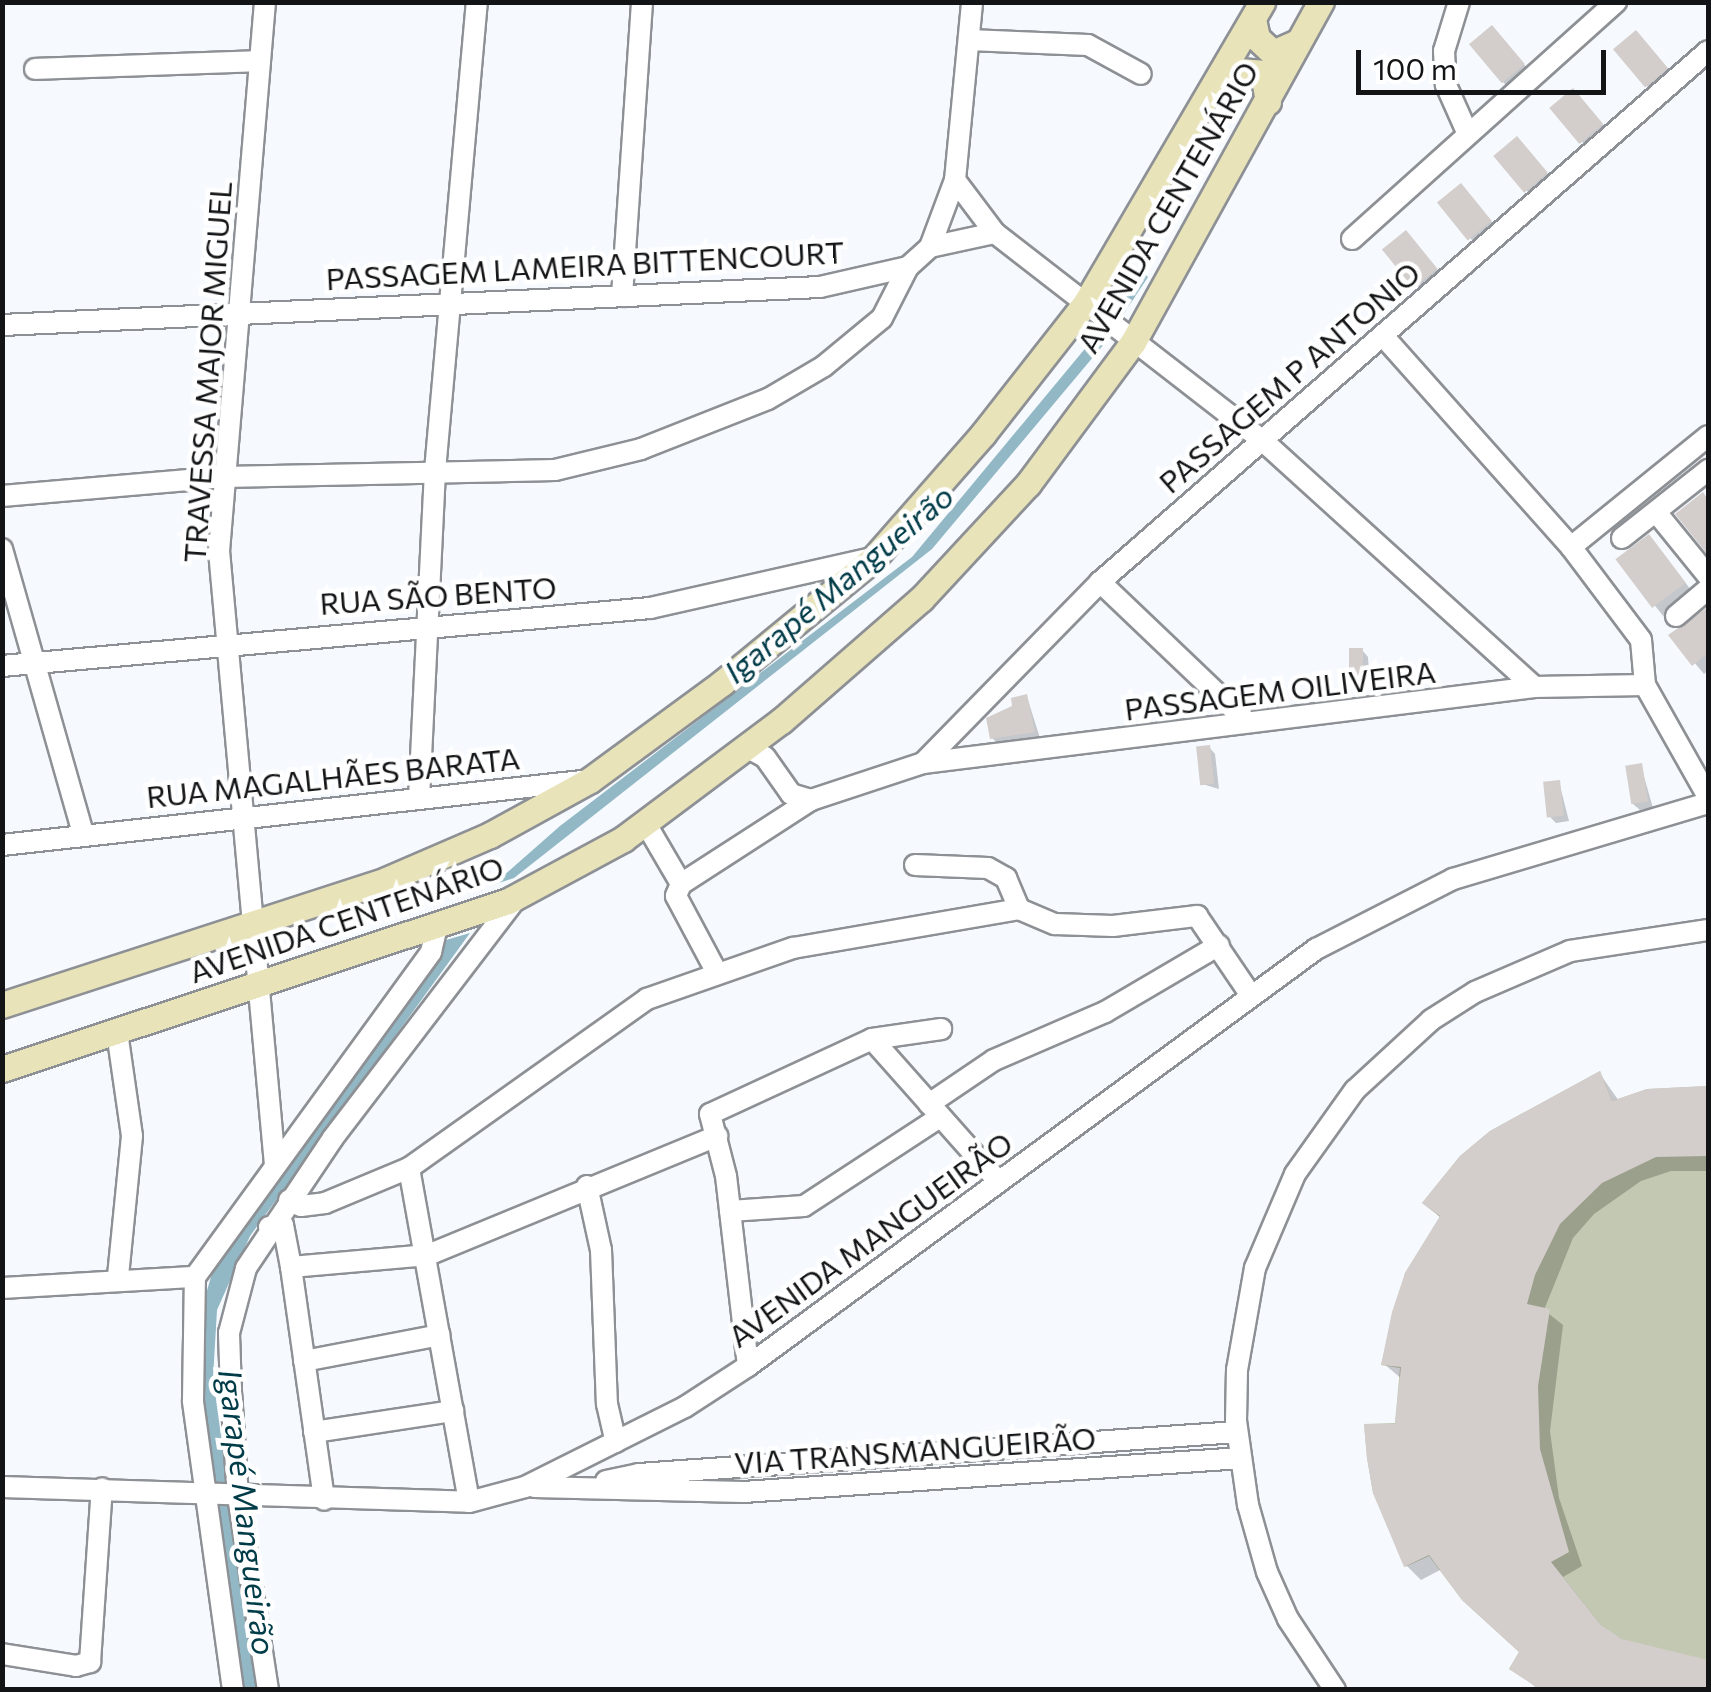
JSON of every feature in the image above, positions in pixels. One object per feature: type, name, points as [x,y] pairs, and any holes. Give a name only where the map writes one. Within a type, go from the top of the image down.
[{"type":"main road","name":"AVENIDA CENTENÁRIO","points":[[2,1069],[437,927],[519,895],[646,824],[746,747],[922,599],[1028,484],[1129,339],[1268,102],[1321,2]]},
{"type":"main road","name":"AVENIDA CENTENÁRIO","points":[[2,1005],[252,926],[490,835],[590,780],[722,683],[874,558],[1089,307],[1258,11]]},
{"type":"main road","points":[[1258,11],[1257,38],[1273,52],[1298,42]]},
{"type":"main road","points":[[1224,70],[1263,73],[1268,102]]},
{"type":"street","name":"TRAVESSA MAJOR MIGUEL","points":[[265,2],[243,313],[223,478],[219,551],[276,1166]]},
{"type":"street","points":[[419,798],[434,472],[477,2]]},
{"type":"street","points":[[622,296],[642,2]]},
{"type":"street","points":[[930,247],[955,180],[972,2]]},
{"type":"street","points":[[1460,2],[1444,51],[1446,85],[1467,132]]},
{"type":"street","points":[[1352,238],[1616,2]]},
{"type":"street","points":[[968,40],[1088,45],[1141,74]]},
{"type":"street","name":"PASSAGEM P ANTONIO","points":[[923,763],[1100,582],[1708,51]]},
{"type":"street","points":[[35,69],[260,61]]},
{"type":"street","points":[[955,180],[995,233],[1262,440],[1534,687]]},
{"type":"street","points":[[930,247],[995,233]]},
{"type":"street","name":"PASSAGEM LAMEIRA BITTENCOURT","points":[[2,325],[820,287],[908,267],[930,247]]},
{"type":"street","points":[[2,496],[223,478],[555,470],[726,418],[852,345],[882,318],[908,267]]},
{"type":"street","points":[[1384,337],[1571,547],[1641,640],[1645,685],[1708,800]]},
{"type":"street","points":[[1571,547],[1708,436]]},
{"type":"street","points":[[1622,538],[1708,470]]},
{"type":"street","points":[[1656,512],[1708,576]]},
{"type":"street","points":[[2,549],[83,834]]},
{"type":"street","name":"RUA SÃO BENTO","points":[[2,666],[226,642],[650,608],[874,558]]},
{"type":"street","points":[[1100,582],[1247,722]]},
{"type":"street","points":[[1676,616],[1708,589]]},
{"type":"street","name":"PASSAGEM OILIVEIRA","points":[[681,884],[811,800],[923,763],[1534,687],[1645,685]]},
{"type":"street","points":[[746,747],[765,757],[791,794],[811,800]]},
{"type":"street","name":"RUA MAGALHÃES BARATA","points":[[2,845],[590,780]]},
{"type":"street","name":"AVENIDA MANGUEIRÃO","points":[[2,1487],[469,1502],[525,1487],[616,1442],[748,1366],[1316,949],[1453,878],[1708,800]]},
{"type":"street","points":[[646,824],[681,884],[676,896],[716,971]]},
{"type":"street","points":[[916,865],[988,868],[1006,878],[1019,909]]},
{"type":"street","points":[[268,1690],[238,1497],[229,1333],[246,1268],[269,1227],[519,895]]},
{"type":"street","points":[[289,1200],[301,1206],[325,1202],[409,1168],[647,998],[716,971],[945,916],[1019,909],[1055,924],[1197,916],[1250,994]]},
{"type":"street","points":[[232,1690],[193,1400],[195,1277],[430,952],[437,927]]},
{"type":"street","points":[[1335,1690],[1267,1572],[1237,1432],[1237,1370],[1255,1268],[1295,1174],[1355,1090],[1432,1020],[1521,969],[1620,939],[1708,930]]},
{"type":"street","points":[[730,1210],[804,1206],[934,1111],[994,1060],[1104,1012],[1219,945]]},
{"type":"street","points":[[748,1366],[730,1210],[710,1114],[872,1039],[940,1029]]},
{"type":"street","points":[[116,1032],[132,1136],[118,1277]]},
{"type":"street","points":[[872,1039],[999,1182]]},
{"type":"street","points":[[291,1267],[428,1255],[587,1186],[717,1136]]},
{"type":"street","points":[[409,1168],[428,1255],[469,1502]]},
{"type":"street","points":[[587,1186],[601,1250],[605,1386],[616,1442]]},
{"type":"street","points":[[269,1227],[283,1225],[324,1500]]},
{"type":"street","points":[[2,1288],[118,1277],[195,1277]]},
{"type":"street","points":[[304,1361],[440,1334]]},
{"type":"street","points":[[314,1432],[453,1411]]},
{"type":"street","name":"VIA TRANSMANGUEIRÃO","points":[[525,1487],[594,1484],[640,1474],[1237,1432]]},
{"type":"street","name":"VIA TRANSMANGUEIRÃO","points":[[594,1484],[644,1492],[744,1492],[1240,1458]]},
{"type":"street","points":[[2,1654],[76,1666],[92,1656],[102,1488]]},
{"type":"green space","points":[[1600,1071],[1612,1101],[1647,1089],[1708,1086],[1708,1689],[1541,1689],[1509,1669],[1519,1652],[1462,1600],[1429,1556],[1405,1567],[1373,1493],[1364,1424],[1395,1423],[1400,1368],[1381,1365],[1405,1273],[1440,1217],[1422,1203],[1460,1156],[1490,1131]]},
{"type":"water","points":[[1141,269],[1148,277],[1104,344],[932,549],[514,878],[493,885],[560,826],[912,557],[1098,333]]},
{"type":"water","points":[[470,933],[250,1236],[217,1310],[213,1378],[256,1689],[242,1689],[202,1396],[204,1301],[215,1263],[446,940]]},
{"type":"building","points":[[1492,25],[1525,64],[1502,83],[1469,44]]},
{"type":"building","points":[[1636,30],[1668,68],[1645,88],[1613,49]]},
{"type":"building","points":[[1573,88],[1603,124],[1579,144],[1549,108]]},
{"type":"building","points":[[1517,136],[1548,173],[1524,193],[1493,156]]},
{"type":"building","points":[[1461,183],[1492,221],[1468,241],[1437,203]]},
{"type":"building","points":[[1406,230],[1437,269],[1413,288],[1382,250]]},
{"type":"building","points":[[1703,492],[1708,500],[1708,555],[1675,514]]},
{"type":"building","points":[[1649,534],[1686,583],[1652,608],[1615,559]]},
{"type":"building","points":[[1708,607],[1708,653],[1692,666],[1668,635]]},
{"type":"building","points":[[1349,648],[1363,648],[1363,684],[1349,684]]},
{"type":"building","points":[[1027,694],[1035,732],[990,739],[986,718],[1012,706],[1011,698]]},
{"type":"building","points":[[1210,745],[1214,784],[1200,785],[1196,746]]},
{"type":"building","points":[[1642,763],[1648,802],[1631,804],[1625,766]]},
{"type":"building","points":[[1560,780],[1564,816],[1547,818],[1543,782]]},
{"type":"building","points":[[1600,1071],[1612,1101],[1647,1089],[1708,1086],[1708,1156],[1656,1157],[1602,1183],[1560,1224],[1535,1275],[1527,1304],[1550,1309],[1538,1386],[1540,1449],[1569,1552],[1551,1562],[1601,1625],[1622,1639],[1708,1660],[1708,1690],[1541,1690],[1509,1669],[1519,1652],[1462,1600],[1429,1555],[1404,1567],[1373,1493],[1364,1424],[1395,1424],[1401,1367],[1381,1365],[1405,1273],[1440,1216],[1422,1203],[1460,1156],[1490,1131]]},
{"type":"water label","name":"Igarapé Mangueirão","points":[[838,583]]},
{"type":"water label","name":"Igarapé Mangueirão","points":[[248,1512]]}]
